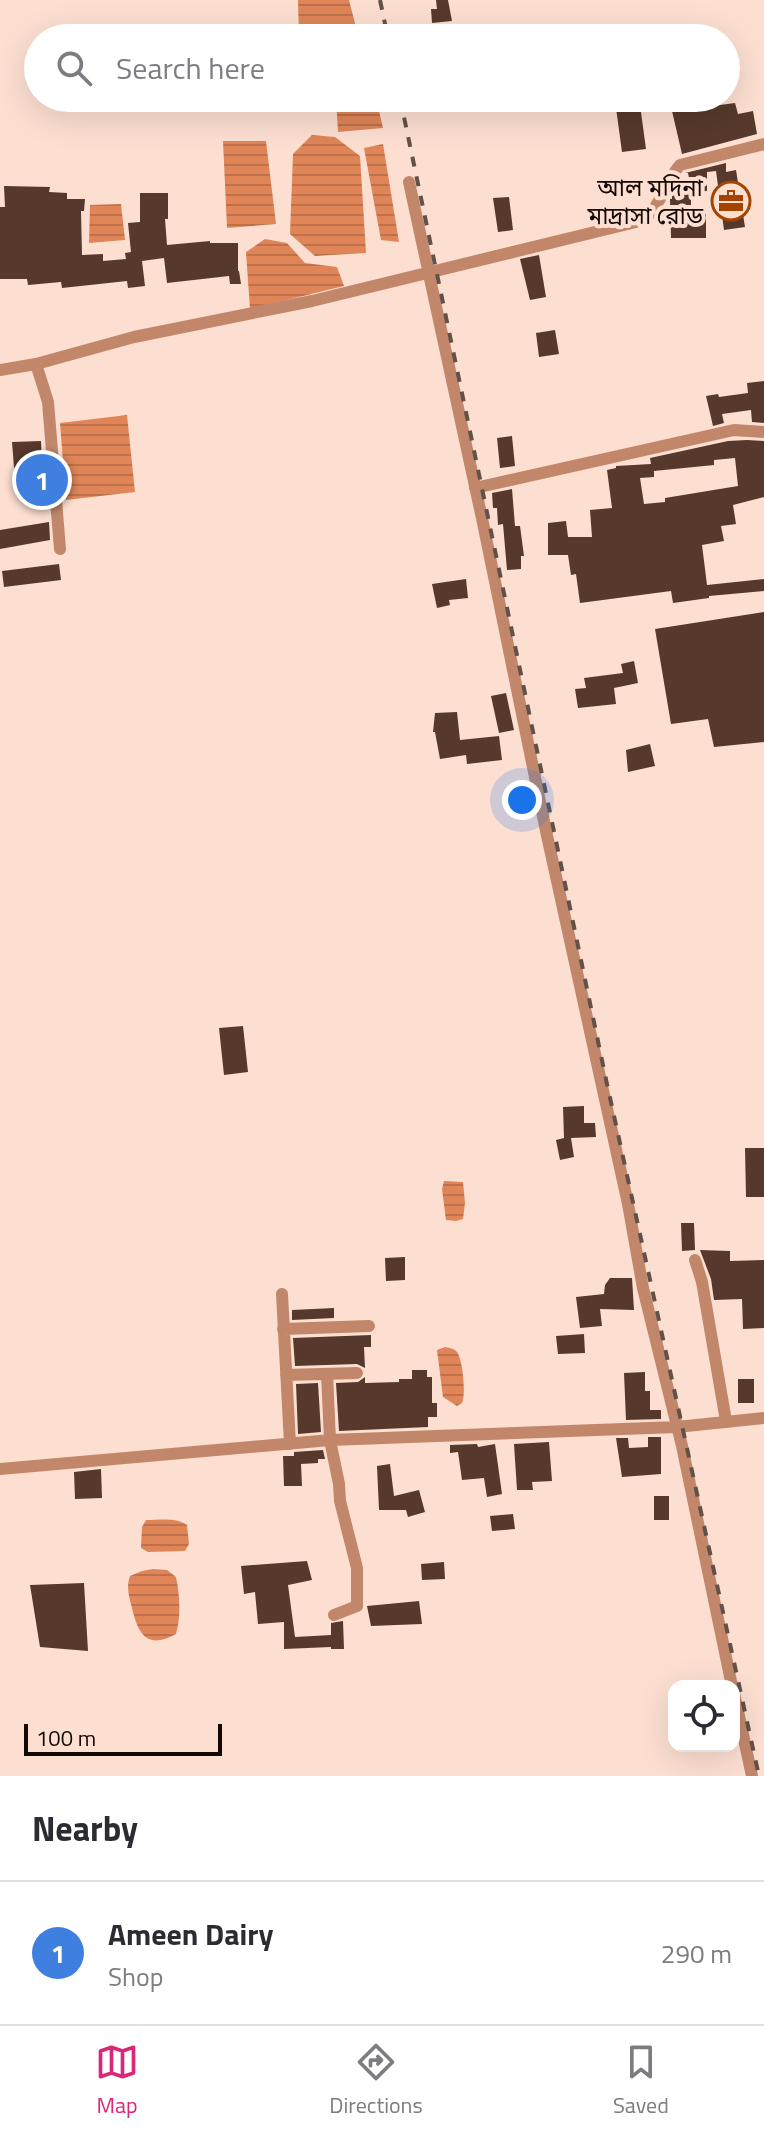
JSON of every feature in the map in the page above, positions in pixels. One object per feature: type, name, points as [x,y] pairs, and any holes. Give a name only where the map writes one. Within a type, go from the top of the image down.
[{"type":"street","points":[[0,370],[36,364],[134,337],[312,301],[636,222],[648,216],[671,174],[680,165],[764,144]]},
{"type":"street","points":[[409,182],[628,1204],[643,1288],[677,1427],[731,1680]]},
{"type":"street","points":[[36,364],[48,402],[60,549]]},
{"type":"street","points":[[475,488],[734,430],[764,432]]},
{"type":"street","points":[[695,1260],[702,1282],[726,1421]]},
{"type":"street","points":[[282,1294],[290,1444]]},
{"type":"street","points":[[283,1329],[369,1326]]},
{"type":"street","points":[[286,1375],[357,1373]]},
{"type":"street","points":[[327,1374],[330,1440],[340,1501],[357,1568],[358,1592],[357,1606],[334,1615]]},
{"type":"street","points":[[0,1469],[330,1440],[677,1427],[764,1418]]},
{"type":"street","points":[[740,1721],[752,1776]]},
{"type":"shaded area","points":[[298,0],[349,0],[355,24],[299,24]]},
{"type":"shaded area","points":[[337,112],[379,112],[383,128],[338,132]]},
{"type":"shaded area","points":[[312,135],[335,137],[360,156],[366,253],[315,256],[290,234],[293,154]]},
{"type":"shaded area","points":[[223,141],[266,141],[276,224],[227,228]]},
{"type":"shaded area","points":[[383,144],[399,242],[381,240],[364,148]]},
{"type":"shaded area","points":[[121,204],[125,240],[89,243],[90,205]]},
{"type":"shaded area","points":[[265,239],[287,243],[305,263],[337,267],[344,286],[250,309],[246,252]]},
{"type":"shaded area","points":[[127,415],[135,492],[66,500],[60,423]]},
{"type":"shaded area","points":[[444,1181],[463,1182],[463,1219],[446,1220],[442,1189]]},
{"type":"shaded area","points":[[445,1347],[456,1351],[461,1362],[464,1393],[462,1403],[457,1406],[443,1397],[437,1350]]},
{"type":"shaded area","points":[[146,1520],[173,1520],[187,1525],[189,1544],[185,1551],[148,1552],[141,1548],[142,1527]]},
{"type":"shaded area","points":[[153,1569],[167,1570],[176,1577],[179,1620],[176,1634],[166,1639],[151,1640],[145,1637],[137,1625],[129,1596],[130,1576]]},
{"type":"building","points":[[436,0],[448,0],[452,21],[432,23],[431,9],[437,9]]},
{"type":"building","points":[[753,111],[757,134],[682,154],[672,112],[738,114]]},
{"type":"building","points":[[617,112],[641,112],[646,149],[622,152]]},
{"type":"building","points":[[726,163],[726,172],[736,170],[745,227],[724,230],[716,171],[707,172],[707,191],[691,192],[691,212],[706,212],[706,238],[671,238],[670,199],[679,182],[690,183],[688,173],[685,173]]},
{"type":"building","points":[[4,186],[50,187],[49,192],[67,193],[67,199],[85,199],[84,211],[81,211],[82,255],[103,254],[103,261],[126,259],[125,253],[131,252],[128,223],[140,222],[140,193],[168,193],[168,219],[165,219],[167,245],[210,241],[238,243],[241,284],[230,284],[229,276],[167,283],[164,258],[142,261],[145,286],[128,288],[127,281],[62,288],[61,282],[28,285],[27,279],[0,279],[0,207],[5,207]]},
{"type":"building","points":[[509,197],[513,230],[498,232],[493,198]]},
{"type":"building","points":[[539,255],[546,297],[530,300],[520,259]]},
{"type":"building","points":[[555,330],[559,354],[539,357],[536,333]]},
{"type":"building","points":[[764,381],[764,423],[752,422],[751,410],[722,414],[724,423],[713,426],[706,396],[748,393],[747,383]]},
{"type":"building","points":[[512,436],[515,466],[500,468],[497,438]]},
{"type":"building","points":[[41,441],[42,466],[27,467],[28,492],[16,492],[12,442]]},
{"type":"building","points":[[728,441],[764,441],[764,497],[733,505],[736,524],[721,526],[724,541],[702,545],[707,585],[764,579],[764,591],[673,603],[671,591],[580,603],[576,574],[571,575],[568,555],[548,555],[548,523],[566,521],[568,537],[592,537],[590,510],[612,508],[607,470],[616,466],[651,464],[650,458]],"holes":[[[735,458],[738,486],[644,504],[640,478],[654,477],[654,471],[714,465],[714,460]]]},
{"type":"building","points":[[512,489],[515,526],[520,526],[524,556],[521,556],[521,569],[507,570],[503,524],[498,525],[492,493]]},
{"type":"building","points":[[49,522],[50,540],[0,549],[0,530]]},
{"type":"building","points":[[59,564],[61,580],[4,587],[2,571]]},
{"type":"building","points":[[466,579],[468,598],[449,600],[450,605],[437,608],[432,584]]},
{"type":"building","points":[[764,612],[764,742],[714,747],[708,719],[671,724],[655,629]]},
{"type":"building","points":[[634,661],[638,683],[614,688],[616,704],[578,708],[575,689],[586,688],[584,678],[623,673],[621,664]]},
{"type":"building","points":[[506,693],[514,730],[499,733],[491,696]]},
{"type":"building","points":[[457,712],[460,740],[499,736],[502,760],[467,764],[466,755],[440,759],[433,732],[435,713]]},
{"type":"building","points":[[650,744],[655,766],[628,772],[626,750]]},
{"type":"building","points":[[243,1026],[248,1072],[224,1075],[219,1028]]},
{"type":"building","points":[[584,1106],[584,1123],[595,1123],[596,1137],[571,1138],[574,1157],[560,1160],[556,1140],[564,1138],[563,1107]]},
{"type":"building","points":[[745,1148],[764,1148],[764,1197],[746,1197]]},
{"type":"building","points":[[681,1223],[694,1223],[695,1250],[682,1251]]},
{"type":"building","points":[[700,1250],[730,1251],[730,1261],[764,1260],[764,1328],[743,1329],[742,1299],[714,1300],[711,1279]]},
{"type":"building","points":[[405,1257],[405,1280],[386,1281],[385,1258]]},
{"type":"building","points":[[610,1278],[632,1278],[634,1310],[600,1309],[602,1326],[580,1328],[576,1297],[604,1294]]},
{"type":"building","points":[[334,1308],[334,1318],[292,1320],[292,1310]]},
{"type":"building","points":[[584,1334],[585,1353],[558,1354],[556,1336]]},
{"type":"building","points":[[371,1335],[371,1347],[364,1347],[365,1368],[357,1364],[295,1366],[293,1338]]},
{"type":"building","points":[[412,1370],[427,1370],[427,1377],[432,1377],[432,1403],[437,1403],[437,1417],[428,1417],[428,1427],[339,1431],[336,1383],[358,1382],[365,1377],[365,1383],[399,1382],[399,1379],[412,1379]]},
{"type":"building","points":[[645,1372],[645,1391],[650,1391],[650,1410],[661,1410],[661,1419],[626,1420],[624,1373]]},
{"type":"building","points":[[738,1379],[754,1379],[754,1403],[738,1403]]},
{"type":"building","points":[[318,1383],[321,1432],[298,1434],[296,1384]]},
{"type":"building","points":[[648,1437],[661,1437],[661,1474],[622,1477],[616,1438],[628,1438],[629,1448],[648,1447]]},
{"type":"building","points":[[549,1442],[552,1481],[532,1482],[533,1490],[517,1490],[514,1444]]},
{"type":"building","points":[[477,1444],[478,1447],[495,1444],[502,1494],[487,1497],[484,1478],[462,1480],[458,1452],[450,1453],[450,1445]]},
{"type":"building","points":[[323,1450],[325,1459],[318,1459],[318,1463],[301,1464],[302,1486],[284,1486],[283,1456]]},
{"type":"building","points":[[390,1464],[394,1496],[419,1490],[425,1512],[408,1517],[406,1510],[379,1510],[377,1466]]},
{"type":"building","points":[[101,1469],[102,1498],[75,1499],[74,1472]]},
{"type":"building","points":[[654,1496],[669,1496],[669,1520],[654,1520]]},
{"type":"building","points":[[513,1514],[515,1529],[492,1531],[490,1516]]},
{"type":"building","points":[[307,1561],[312,1580],[288,1585],[295,1637],[331,1635],[331,1623],[343,1621],[344,1649],[284,1649],[284,1622],[258,1624],[255,1592],[244,1594],[241,1566]]},
{"type":"building","points":[[444,1562],[445,1579],[422,1580],[421,1564]]},
{"type":"building","points":[[84,1583],[88,1651],[40,1647],[30,1585]]},
{"type":"building","points":[[419,1601],[422,1624],[371,1626],[367,1606]]},
{"type":"railway","points":[[380,0],[385,24]]},
{"type":"railway","points":[[403,112],[607,1084],[759,1776]]},
{"type":"place","name":"আল মদিনা মাদ্রাসা রোড","points":[[731,201]]},
{"type":"place","name":"Ameen Dairy","points":[[42,480]]}]
